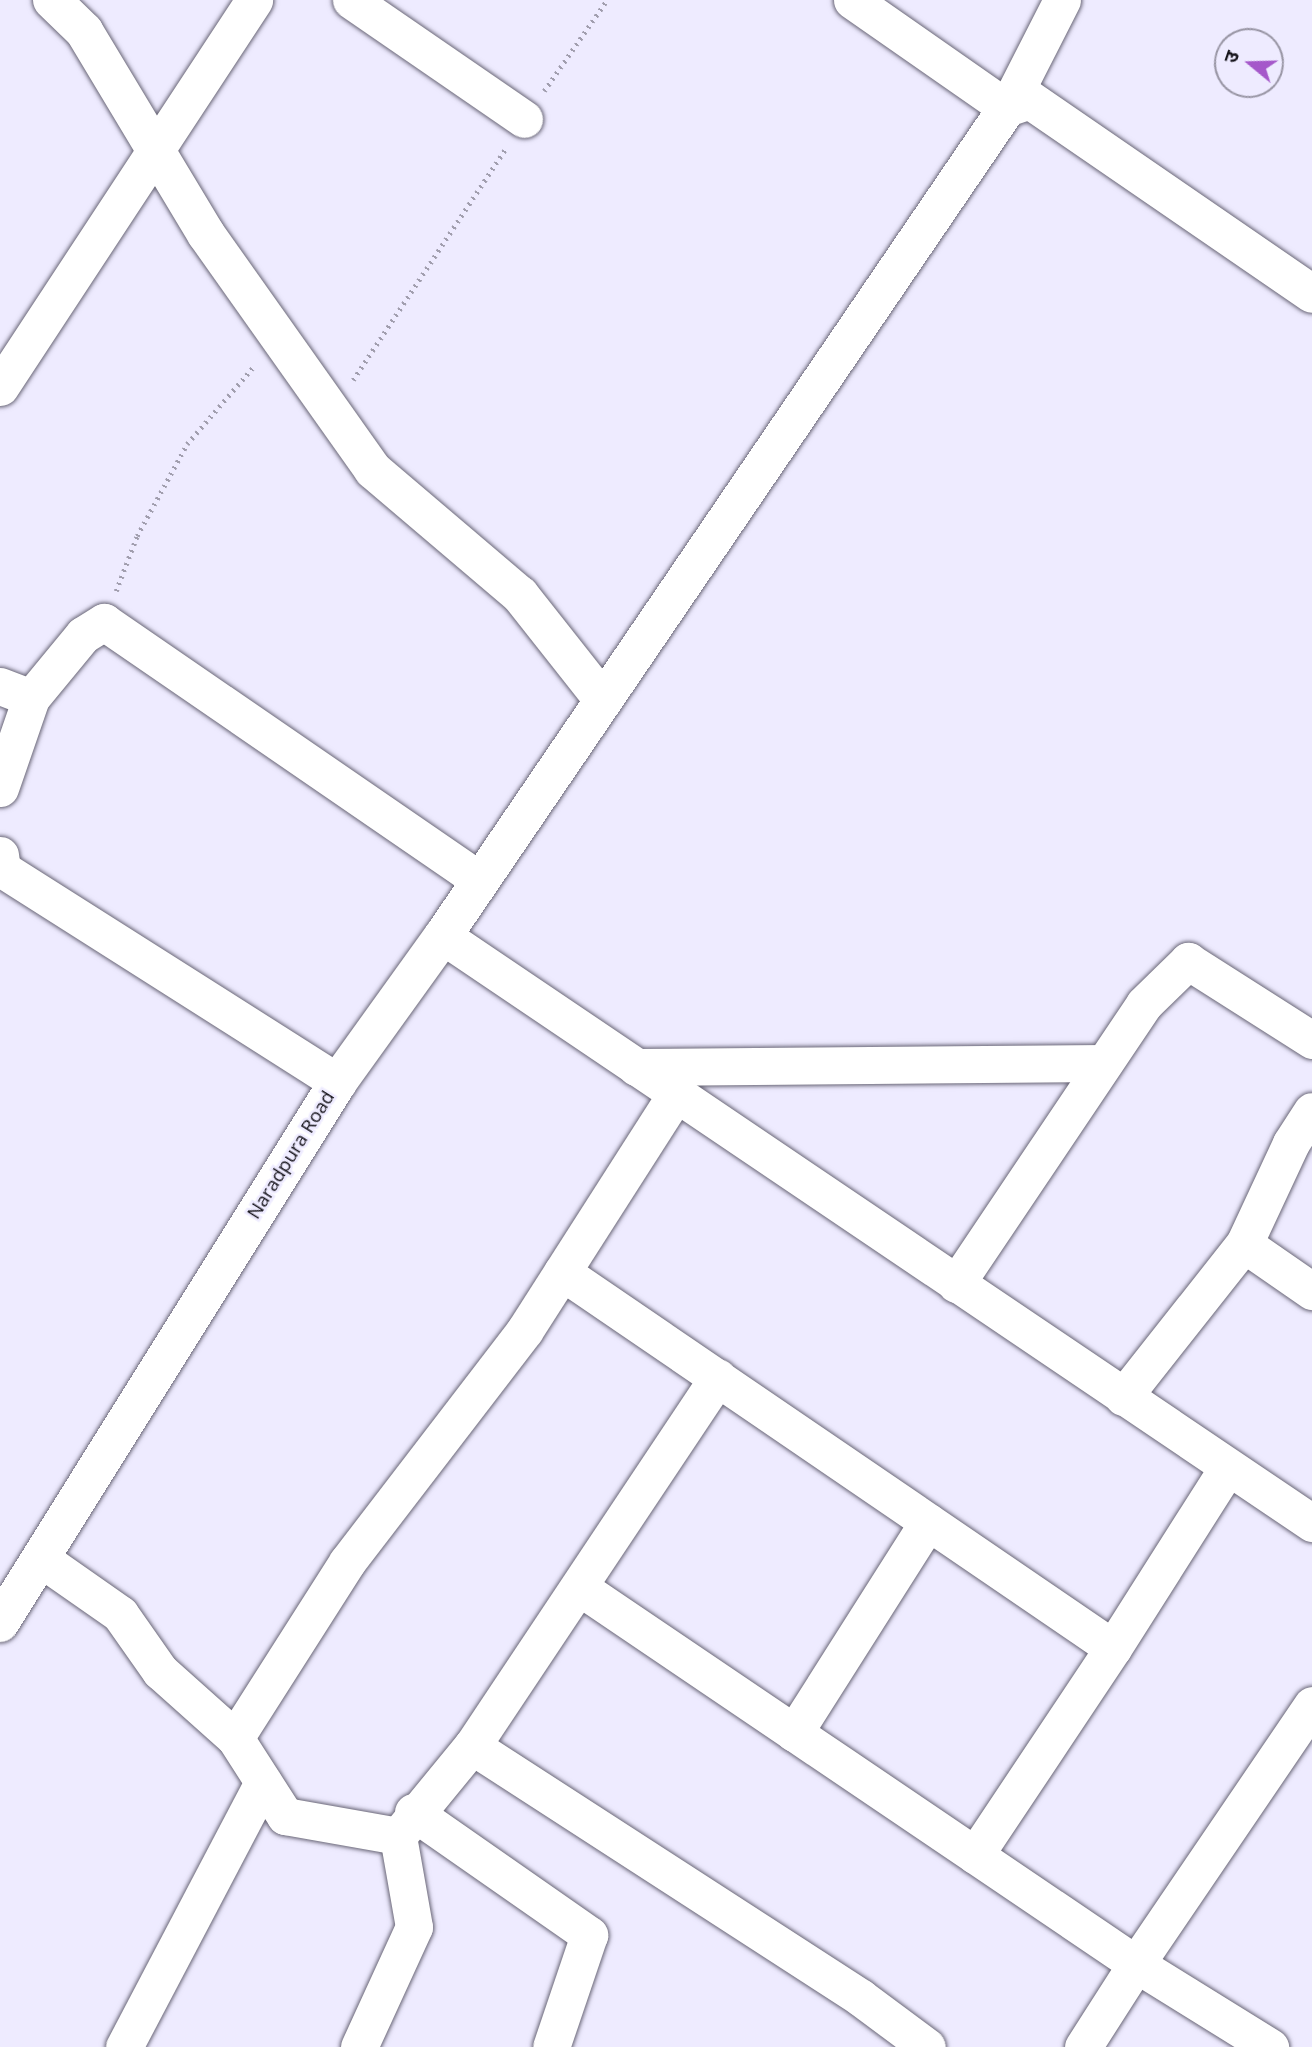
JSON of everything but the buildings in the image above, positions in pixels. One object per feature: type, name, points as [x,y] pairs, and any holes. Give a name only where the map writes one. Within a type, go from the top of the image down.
[{"type":"street","points":[[52,0],[84,31],[206,234],[373,470],[520,596],[603,700]]},
{"type":"street","points":[[0,387],[254,0]]},
{"type":"street","points":[[351,0],[524,119]]},
{"type":"street","points":[[852,0],[1007,108]]},
{"type":"street","points":[[1007,108],[1062,0]]},
{"type":"street","points":[[1007,108],[1030,100],[1312,294]]},
{"type":"street","name":"Naradpura Road","points":[[0,1623],[338,1082],[443,936],[1007,108]]},
{"type":"street","points":[[0,788],[15,692],[83,635],[104,622],[480,880]]},
{"type":"street","points":[[0,855],[2,869],[338,1082]]},
{"type":"street","points":[[443,936],[1312,1523]]},
{"type":"street","points":[[956,1284],[1144,1004],[1188,961],[1312,1040]]},
{"type":"street","points":[[636,1067],[1104,1063]]},
{"type":"street","points":[[235,1738],[347,1562],[525,1330],[676,1094]]},
{"type":"street","points":[[1123,1396],[1244,1244],[1291,1143],[1312,1111]]},
{"type":"street","points":[[1244,1244],[1312,1292]]},
{"type":"street","points":[[562,1272],[1113,1648]]},
{"type":"street","points":[[359,2047],[414,1927],[405,1824],[446,1783],[472,1746],[718,1377]]},
{"type":"street","points":[[975,1855],[1113,1648],[1228,1467]]},
{"type":"street","points":[[794,1733],[928,1522]]},
{"type":"street","points":[[40,1558],[120,1614],[160,1671],[235,1738],[285,1816],[405,1824],[589,1935],[551,2047]]},
{"type":"street","points":[[579,1587],[1136,1964],[1270,2047]]},
{"type":"street","points":[[1083,2047],[1136,1964],[1312,1705]]},
{"type":"street","points":[[472,1746],[861,1998],[927,2047]]},
{"type":"street","points":[[124,2047],[262,1782]]},
{"type":"path","points":[[317,391],[357,378],[524,119],[607,0]]},
{"type":"path","points":[[104,622],[137,536],[187,444],[279,338]]}]
